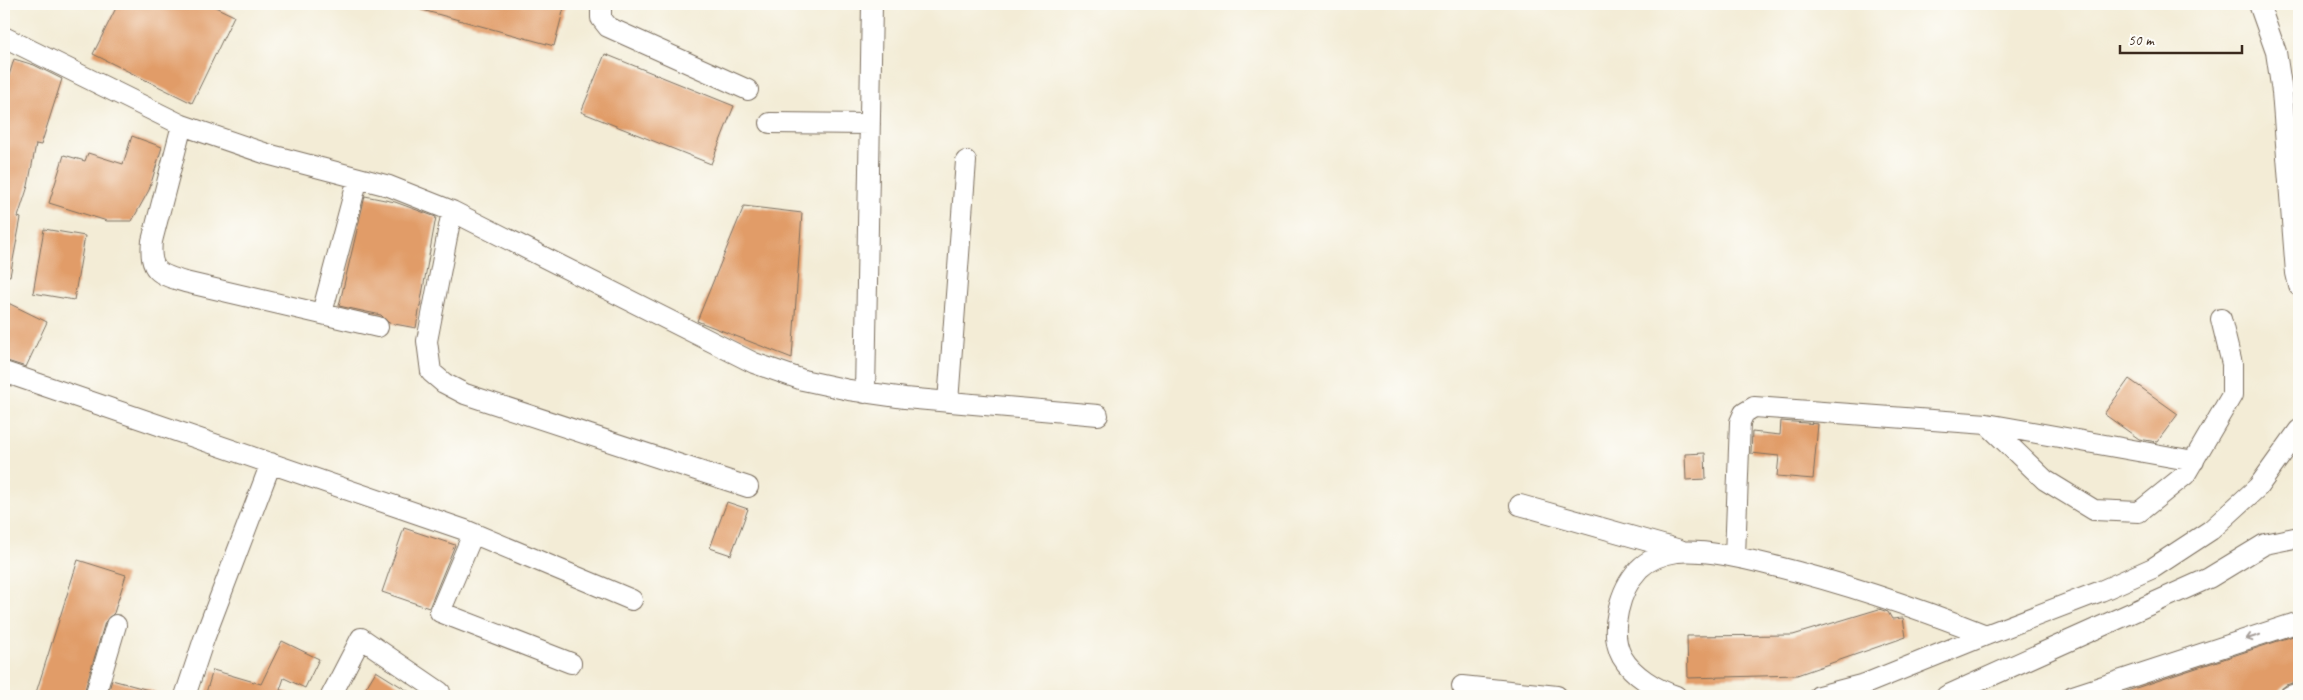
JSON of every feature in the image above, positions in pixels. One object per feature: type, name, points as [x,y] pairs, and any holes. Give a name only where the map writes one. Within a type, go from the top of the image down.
[{"type":"street","points":[[601,4],[600,18],[608,27],[748,90]]},
{"type":"street","points":[[866,392],[872,4]]},
{"type":"street","points":[[2259,4],[2276,52],[2282,92],[2296,273],[2299,286]]},
{"type":"street","points":[[4,37],[182,125],[267,154],[389,186],[452,211],[754,363],[803,380],[866,392],[948,402],[1098,415]]},
{"type":"street","points":[[770,123],[870,124]]},
{"type":"street","points":[[182,125],[152,241],[150,258],[154,268],[166,276],[185,282],[378,327]]},
{"type":"street","points":[[948,402],[966,161]]},
{"type":"street","points":[[322,313],[358,178]]},
{"type":"street","points":[[452,211],[427,341],[431,372],[444,383],[465,394],[748,487]]},
{"type":"street","points":[[1987,424],[2045,480],[2094,510],[2139,512],[2185,475],[2232,395],[2232,364],[2221,319]]},
{"type":"street","points":[[4,372],[473,534],[632,600]]},
{"type":"street","points":[[1735,556],[1740,422],[1744,413],[1754,408],[1987,424],[2194,461]]},
{"type":"street","points":[[1819,696],[1865,684],[2101,591],[2152,568],[2211,530],[2258,487],[2299,430]]},
{"type":"street","points":[[185,696],[204,639],[271,463]]},
{"type":"street","points":[[1520,505],[1691,553]]},
{"type":"street","points":[[473,534],[440,612],[571,663]]},
{"type":"street","points":[[1946,696],[2209,578],[2265,544],[2299,537]]},
{"type":"street","points":[[1676,696],[1640,678],[1622,657],[1616,631],[1618,613],[1626,589],[1640,568],[1658,556],[1678,552],[1735,556],[1828,579],[1986,635]]},
{"type":"street","points":[[2076,696],[2299,622]]},
{"type":"street","points":[[95,696],[116,625]]},
{"type":"street","points":[[331,696],[361,638],[440,692]]},
{"type":"street","points":[[1462,686],[1556,696]]},
{"type":"street","points":[[2290,696],[2299,695]]},
{"type":"building","points":[[118,4],[209,4],[234,16],[192,103],[93,54]]},
{"type":"building","points":[[415,4],[565,4],[554,46],[415,8]]},
{"type":"building","points":[[605,54],[734,106],[711,164],[581,112]]},
{"type":"building","points":[[14,59],[34,65],[62,79],[41,145],[36,144],[28,186],[18,217],[21,218],[10,276],[4,275],[4,143],[8,131],[4,130],[4,92]]},
{"type":"building","points":[[132,136],[162,147],[149,190],[132,221],[107,221],[49,203],[64,155],[85,161],[88,153],[123,164]]},
{"type":"building","points":[[365,196],[395,202],[436,217],[416,328],[389,323],[381,315],[339,306]]},
{"type":"building","points":[[744,206],[802,213],[792,358],[697,321]]},
{"type":"building","points":[[44,229],[85,236],[74,300],[33,293]]},
{"type":"building","points":[[4,301],[47,322],[26,367],[4,360]]},
{"type":"building","points":[[2129,379],[2178,414],[2157,442],[2139,439],[2104,414]]},
{"type":"building","points":[[1781,421],[1818,424],[1813,479],[1777,476],[1779,456],[1751,453],[1752,432],[1780,435]]},
{"type":"building","points":[[1705,453],[1706,479],[1686,480],[1685,454]]},
{"type":"building","points":[[727,502],[748,509],[731,555],[710,548]]},
{"type":"building","points":[[404,528],[455,545],[429,608],[382,592]]},
{"type":"building","points":[[78,560],[126,575],[114,613],[105,622],[83,696],[35,696]]},
{"type":"building","points":[[1879,609],[1888,612],[1892,619],[1903,618],[1906,637],[1797,675],[1688,678],[1687,636],[1793,635]]},
{"type":"building","points":[[2299,634],[2299,681],[2286,685],[2280,690],[2262,696],[2118,696],[2118,694]]},
{"type":"building","points":[[282,641],[319,659],[305,688],[284,678],[280,690],[290,693],[290,696],[205,696],[213,670],[261,684]]},
{"type":"building","points":[[376,671],[416,696],[361,696]]},
{"type":"building","points":[[112,680],[156,692],[155,696],[107,696]]}]
